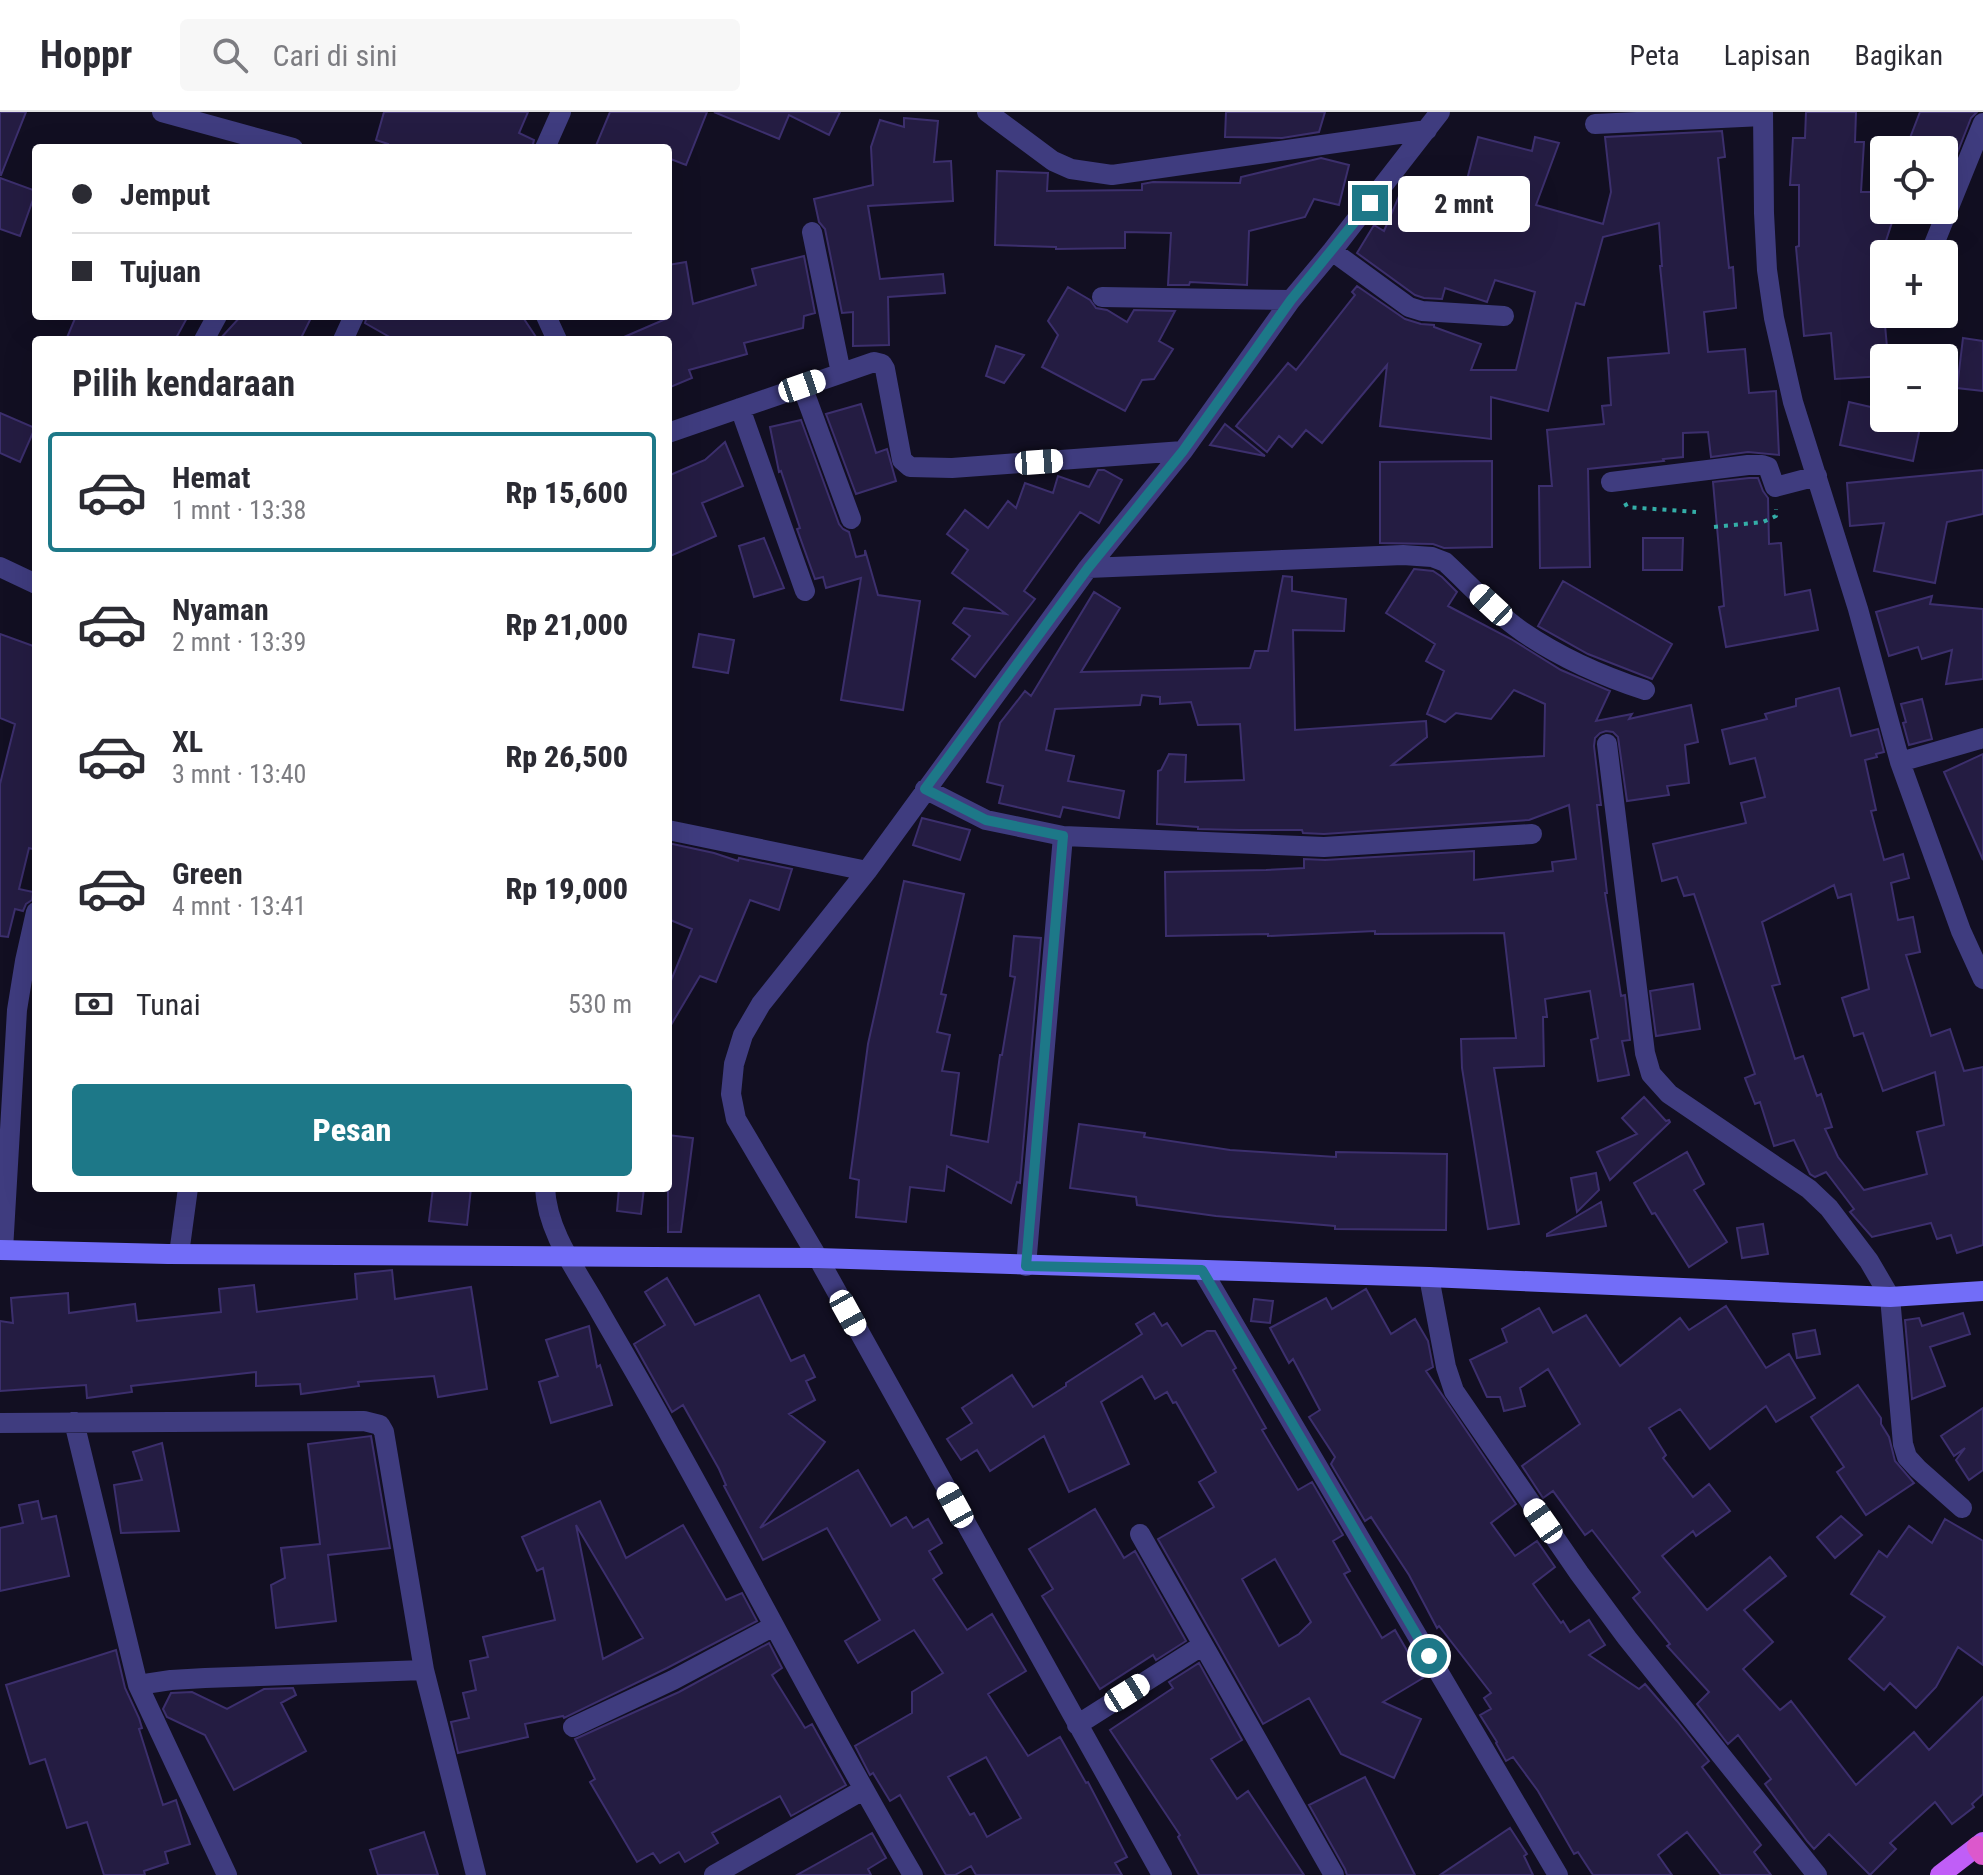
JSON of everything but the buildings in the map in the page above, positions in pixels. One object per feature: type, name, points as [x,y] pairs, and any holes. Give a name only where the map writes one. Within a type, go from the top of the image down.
[{"type":"main road","points":[[2,1250],[818,1258],[1429,1277],[1890,1297],[1983,1291]]},
{"type":"main road","points":[[1940,1875],[1981,1848]]},
{"type":"street","points":[[162,112],[278,144]]},
{"type":"street","points":[[547,144],[561,112]]},
{"type":"street","points":[[1162,1875],[818,1258],[736,1119],[731,1094],[734,1064],[743,1035],[761,1004],[867,871],[1088,568],[1183,451],[1291,300],[1440,112]]},
{"type":"street","points":[[992,113],[1053,161],[1071,169],[1112,175],[1427,130]]},
{"type":"street","points":[[1595,124],[1763,114],[1767,270],[1774,318],[1793,402],[1858,609],[1900,762],[1961,931],[1983,979]]},
{"type":"street","points":[[1936,240],[1983,123]]},
{"type":"street","points":[[812,232],[841,373]]},
{"type":"street","points":[[1332,251],[1409,307],[1422,311],[1504,316]]},
{"type":"street","points":[[1102,297],[1291,300]]},
{"type":"street","points":[[672,432],[874,362],[882,364],[902,460],[910,467],[952,468],[1183,451]]},
{"type":"street","points":[[802,386],[851,519]]},
{"type":"street","points":[[740,408],[805,591]]},
{"type":"street","points":[[1611,482],[1762,465],[1768,467],[1775,487],[1817,476]]},
{"type":"street","points":[[1088,568],[1403,555],[1432,557],[1445,562],[1522,631],[1576,663],[1645,690]]},
{"type":"street","points":[[0,567],[32,582]]},
{"type":"street","points":[[1900,762],[1983,738]]},
{"type":"street","points":[[1607,744],[1645,1053],[1651,1074],[1669,1094],[1809,1189],[1829,1208],[1869,1261],[1890,1297],[1903,1444],[1907,1457],[1962,1508]]},
{"type":"street","points":[[925,789],[986,820],[1063,836],[1324,847],[1532,834]]},
{"type":"street","points":[[672,831],[867,871]]},
{"type":"street","points":[[1026,1266],[1063,836]]},
{"type":"street","points":[[2,1250],[17,1010],[32,930]]},
{"type":"street","points":[[179,1254],[187,1192]]},
{"type":"street","points":[[545,1192],[549,1217],[568,1256],[913,1875]]},
{"type":"street","points":[[1202,1270],[1558,1875]]},
{"type":"street","points":[[1429,1277],[1446,1367],[1454,1391],[1627,1638],[1817,1875]]},
{"type":"street","points":[[0,1423],[364,1421],[380,1425],[384,1432],[424,1670],[476,1875]]},
{"type":"street","points":[[74,1422],[138,1685],[227,1875]]},
{"type":"street","points":[[1140,1534],[1334,1875]]},
{"type":"street","points":[[573,1727],[673,1680],[774,1626]]},
{"type":"street","points":[[1077,1725],[1203,1645]]},
{"type":"street","points":[[138,1685],[205,1678],[424,1670]]},
{"type":"street","points":[[714,1875],[863,1790]]},
{"type":"path","points":[[1611,482],[1627,507],[1696,512]]},
{"type":"path","points":[[1714,527],[1763,522],[1776,516],[1775,487]]},
{"type":"route","points":[[1370,203],[1291,300],[1183,451],[1088,568],[925,789],[986,820],[1063,836],[1026,1266],[1202,1270],[1429,1656]]}]
